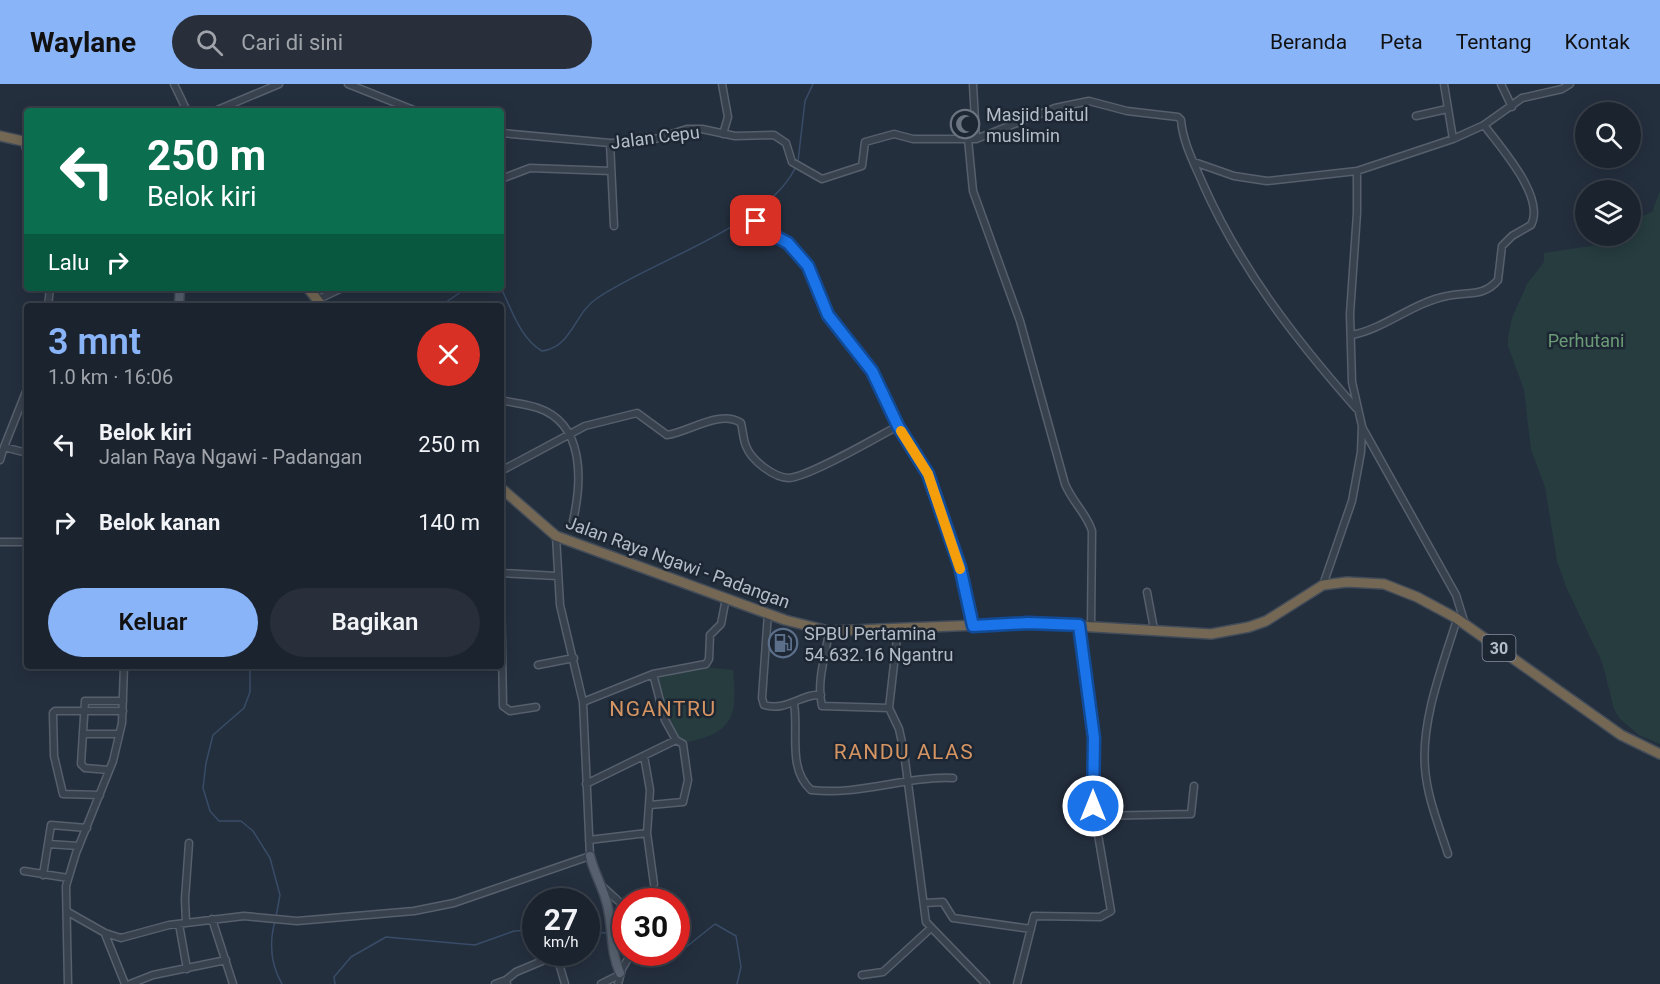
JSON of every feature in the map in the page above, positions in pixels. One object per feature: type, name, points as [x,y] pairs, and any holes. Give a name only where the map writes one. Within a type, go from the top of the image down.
[{"type":"highway","points":[[0,136],[24,142]]},
{"type":"highway","points":[[310,291],[320,303]]},
{"type":"highway","name":"Jalan Raya Ngawi - Padangan","points":[[504,491],[527,514],[556,536],[801,626],[829,631],[1028,623],[1211,634],[1249,627],[1266,621],[1323,585],[1347,582],[1384,584],[1428,602],[1461,621],[1621,735],[1660,754]]},
{"type":"main road","points":[[590,856],[594,876],[600,885],[609,911],[613,952],[619,974]]},
{"type":"street","points":[[174,84],[186,108]]},
{"type":"street","points":[[257,84],[261,91]]},
{"type":"street","points":[[222,108],[279,84]]},
{"type":"street","points":[[348,84],[409,108]]},
{"type":"street","points":[[722,84],[728,117],[723,134]]},
{"type":"street","points":[[973,84],[976,139]]},
{"type":"street","points":[[1444,84],[1454,139]]},
{"type":"street","points":[[1501,84],[1512,107]]},
{"type":"street","points":[[1194,162],[1234,176],[1268,181],[1357,171],[1454,139],[1484,125],[1531,94],[1562,89],[1570,84]]},
{"type":"street","points":[[1091,626],[1092,531],[1089,520],[1072,501],[1065,484],[1020,321],[979,214],[969,176],[968,139],[976,139],[1055,108],[1092,101],[1127,111],[1180,118],[1184,139],[1223,229],[1308,354],[1356,408]]},
{"type":"street","points":[[1416,116],[1447,109]]},
{"type":"street","points":[[1352,335],[1381,326],[1414,306],[1449,295],[1466,296],[1490,288],[1498,280],[1502,246],[1512,236],[1531,225],[1534,211],[1519,172],[1484,125]]},
{"type":"street","name":"Jalan Cepu","points":[[504,133],[610,143],[635,142],[644,137],[655,139],[687,129],[735,136],[776,135],[787,146],[792,162],[822,179],[860,167],[863,164],[865,142],[891,134],[913,139],[968,139]]},
{"type":"street","points":[[610,143],[614,226]]},
{"type":"street","points":[[504,178],[530,168],[610,171]]},
{"type":"street","points":[[1357,171],[1352,335],[1352,382],[1356,408],[1362,426],[1456,595],[1461,621],[1441,672],[1424,751],[1428,790],[1448,854]]},
{"type":"street","points":[[756,221],[769,233],[788,243],[808,266],[828,315],[872,371],[898,426],[924,466],[934,488],[960,567],[973,626]]},
{"type":"street","points":[[320,303],[338,291]]},
{"type":"street","points":[[0,460],[24,397]]},
{"type":"street","points":[[504,401],[546,412],[575,443],[579,493],[573,521]]},
{"type":"street","points":[[504,469],[595,422],[637,413],[667,435],[706,422],[735,420],[741,423],[745,446],[752,456],[774,474],[790,478],[898,426]]},
{"type":"street","points":[[1323,585],[1357,483],[1362,426]]},
{"type":"street","points":[[4,447],[24,452]]},
{"type":"street","points":[[68,912],[105,933],[126,937],[183,923],[212,919],[244,916],[297,921],[433,908],[454,903],[529,875],[590,856],[583,702],[565,629],[557,576],[556,536]]},
{"type":"street","points":[[0,542],[24,542]]},
{"type":"street","points":[[504,573],[557,576]]},
{"type":"street","points":[[1147,592],[1154,629]]},
{"type":"street","points":[[583,702],[653,674],[707,663],[710,635],[721,624],[726,598]]},
{"type":"street","points":[[768,613],[762,703],[769,707],[794,704],[808,695],[821,695]]},
{"type":"street","points":[[1017,984],[1034,916],[1082,918],[1101,917],[1110,913],[1095,816],[1094,738],[1079,625]]},
{"type":"street","points":[[898,629],[889,708],[902,737],[926,922],[986,984]]},
{"type":"street","points":[[829,631],[823,660],[821,704],[825,707],[889,708]]},
{"type":"street","points":[[538,665],[574,658]]},
{"type":"street","points":[[68,984],[68,878],[109,770],[119,734],[123,711],[124,669]]},
{"type":"street","points":[[502,669],[502,706],[510,711],[536,707]]},
{"type":"street","points":[[650,805],[683,802],[686,799],[688,780],[685,750],[681,741],[676,740],[666,720],[653,674]]},
{"type":"street","points":[[109,770],[82,766],[87,699],[123,701]]},
{"type":"street","points":[[794,704],[796,717],[794,752],[809,788],[842,790],[908,780],[953,778]]},
{"type":"street","points":[[100,795],[63,794],[54,756],[53,712],[123,711]]},
{"type":"street","points":[[84,734],[119,734]]},
{"type":"street","points":[[586,784],[676,740]]},
{"type":"street","points":[[644,756],[650,805],[646,833],[654,884]]},
{"type":"street","points":[[1095,816],[1191,814],[1194,786]]},
{"type":"street","points":[[43,875],[52,824],[87,828]]},
{"type":"street","points":[[589,840],[646,833]]},
{"type":"street","points":[[188,969],[183,923],[189,843]]},
{"type":"street","points":[[48,844],[79,846]]},
{"type":"street","points":[[24,871],[68,878]]},
{"type":"street","points":[[600,885],[612,896]]},
{"type":"street","points":[[924,903],[943,902],[953,918],[1031,929]]},
{"type":"street","points":[[212,919],[233,984]]},
{"type":"street","points":[[862,975],[883,972],[931,928]]},
{"type":"street","points":[[105,933],[125,984]]},
{"type":"street","points":[[495,984],[506,982],[516,972],[554,956],[558,960],[565,984]]},
{"type":"street","points":[[130,984],[153,975],[226,960]]},
{"type":"street","points":[[618,984],[619,974],[624,966]]},
{"type":"street","points":[[601,984],[619,974]]},
{"type":"green space","name":"Perhutani","points":[[1660,191],[1660,744],[1639,735],[1619,718],[1614,709],[1602,662],[1566,587],[1557,561],[1545,487],[1531,450],[1524,390],[1508,346],[1512,318],[1527,284],[1544,262],[1544,253],[1590,246],[1641,246],[1641,217],[1652,212]]},
{"type":"green space","points":[[704,667],[733,670],[733,709],[730,718],[716,733],[688,742],[678,737],[669,718],[656,676]]},
{"type":"waterway","points":[[798,161],[805,101],[813,84]]},
{"type":"waterway","points":[[502,291],[517,323],[528,339],[542,351],[552,348],[566,337],[582,313],[596,299],[618,285],[735,225],[761,207],[782,187],[796,166]]},
{"type":"waterway","points":[[444,303],[462,291]]},
{"type":"waterway","points":[[250,669],[250,692],[244,708],[213,735],[203,788],[210,811],[219,821],[241,821],[253,831],[270,858],[280,895],[276,917]]},
{"type":"waterway","points":[[275,921],[272,954],[275,969],[282,984]]},
{"type":"waterway","points":[[690,944],[715,924],[736,936],[741,967],[737,984]]},
{"type":"waterway","points":[[335,984],[334,977],[351,957],[386,937],[475,945],[514,931],[522,931]]},
{"type":"waterway","points":[[600,933],[607,933]]},
{"type":"slow traffic","points":[[901,431],[928,474],[960,569]]},
{"type":"place","name":"Masjid baitul muslimin","points":[[965,124]]},
{"type":"place","name":"SPBU Pertamina 54.632.16 Ngantru","points":[[783,643]]},
{"type":"district","name":"NGANTRU","points":[[663,709]]},
{"type":"district","name":"RANDU ALAS","points":[[904,752]]},
{"type":"route","points":[[756,221],[769,233],[784,239],[808,266],[832,322],[878,380],[898,426],[928,474],[960,567],[973,626],[1028,623],[1079,625],[1085,685],[1094,738],[1093,806]]}]
